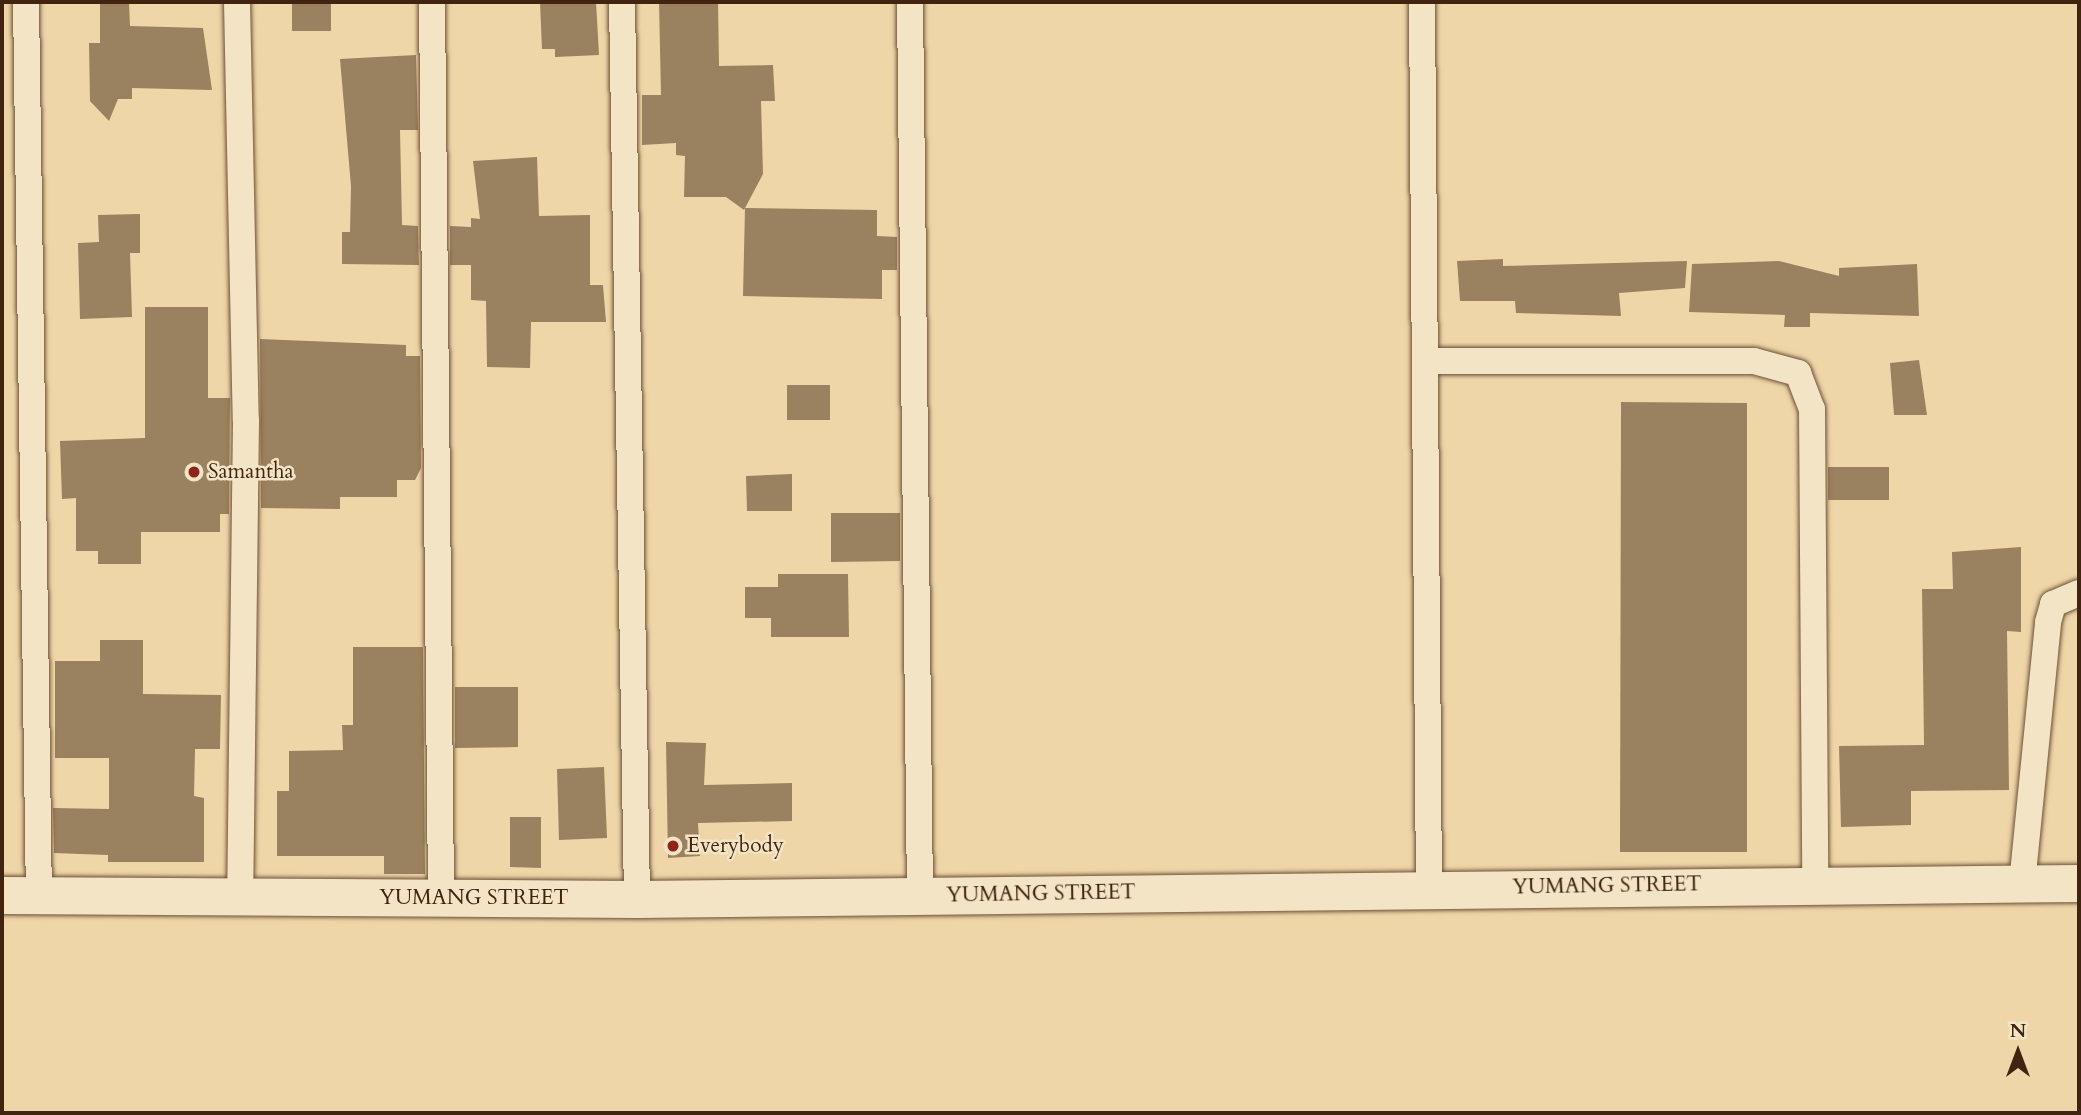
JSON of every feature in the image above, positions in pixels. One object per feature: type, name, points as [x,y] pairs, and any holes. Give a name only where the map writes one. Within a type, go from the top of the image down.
[{"type":"main road","name":"YUMANG STREET","points":[[2,895],[637,899],[1815,883],[2079,883]]},
{"type":"street","points":[[26,2],[39,895]]},
{"type":"street","points":[[237,2],[246,420],[240,897]]},
{"type":"street","points":[[432,2],[442,546],[441,898]]},
{"type":"street","points":[[622,2],[637,899]]},
{"type":"street","points":[[910,2],[920,896]]},
{"type":"street","points":[[1422,2],[1427,360],[1429,889]]},
{"type":"street","points":[[1427,360],[1754,361],[1798,373],[1812,409],[1815,883]]},
{"type":"street","points":[[2022,884],[2048,622],[2053,604],[2079,593]]},
{"type":"building","points":[[100,2],[129,2],[130,26],[203,28],[212,90],[132,88],[132,99],[118,99],[109,121],[90,101],[89,43],[100,43]]},
{"type":"building","points":[[292,2],[331,2],[331,31],[292,31]]},
{"type":"building","points":[[540,2],[596,2],[599,55],[555,57],[555,49],[542,49]]},
{"type":"building","points":[[659,2],[718,2],[719,66],[773,65],[775,101],[761,101],[763,174],[744,210],[726,197],[684,197],[685,156],[676,155],[676,143],[642,145],[642,95],[661,95]]},
{"type":"building","points":[[416,55],[418,130],[400,130],[402,225],[418,226],[419,265],[342,264],[342,232],[350,232],[351,186],[340,59]]},
{"type":"building","points":[[537,157],[539,216],[590,215],[590,285],[603,285],[606,322],[531,322],[530,368],[487,367],[486,301],[471,300],[471,265],[450,265],[450,226],[471,227],[471,218],[480,219],[473,161]]},
{"type":"building","points":[[745,208],[877,210],[877,236],[897,237],[897,270],[882,270],[882,299],[743,296]]},
{"type":"building","points":[[140,214],[140,253],[130,253],[132,317],[80,319],[78,243],[99,242],[98,215]]},
{"type":"building","points":[[1503,259],[1503,266],[1687,261],[1685,288],[1619,293],[1621,316],[1516,313],[1515,301],[1460,301],[1457,261]]},
{"type":"building","points":[[1779,261],[1839,276],[1839,268],[1917,264],[1919,316],[1810,313],[1810,327],[1784,327],[1785,315],[1689,312],[1692,264]]},
{"type":"building","points":[[145,307],[208,307],[208,398],[230,398],[229,514],[220,514],[220,532],[141,532],[141,564],[98,564],[98,551],[76,551],[76,498],[62,499],[60,441],[145,438]]},
{"type":"building","points":[[260,339],[406,345],[406,356],[420,356],[421,468],[415,480],[397,480],[397,497],[340,497],[340,509],[261,508]]},
{"type":"building","points":[[1919,360],[1927,415],[1894,415],[1890,363]]},
{"type":"building","points":[[787,385],[830,385],[830,420],[787,420]]},
{"type":"building","points":[[1621,402],[1747,403],[1747,852],[1620,852]]},
{"type":"building","points":[[1828,467],[1889,467],[1889,500],[1828,500]]},
{"type":"building","points":[[792,474],[792,511],[747,511],[746,476]]},
{"type":"building","points":[[831,513],[900,513],[900,561],[831,562]]},
{"type":"building","points":[[2021,547],[2021,632],[2007,631],[2009,790],[1911,791],[1911,825],[1841,827],[1839,746],[1924,745],[1922,589],[1953,589],[1952,552]]},
{"type":"building","points":[[778,574],[848,574],[849,637],[771,637],[771,618],[745,618],[745,587],[778,587]]},
{"type":"building","points":[[100,640],[143,640],[143,694],[221,695],[220,749],[195,749],[194,796],[204,798],[204,862],[108,862],[108,855],[54,853],[53,808],[109,809],[109,758],[55,758],[55,661],[100,661]]},
{"type":"building","points":[[353,647],[423,647],[425,874],[384,874],[384,856],[277,856],[277,791],[289,791],[289,751],[343,750],[342,725],[353,725]]},
{"type":"building","points":[[455,687],[518,687],[518,747],[455,748]]},
{"type":"building","points":[[666,742],[706,743],[704,785],[792,783],[792,821],[698,823],[700,856],[668,858]]},
{"type":"building","points":[[604,767],[607,838],[559,840],[557,769]]},
{"type":"building","points":[[510,817],[541,817],[541,868],[510,867]]},
{"type":"place","name":"Samantha","points":[[194,472]]},
{"type":"place","name":"Everybody","points":[[673,846]]}]
